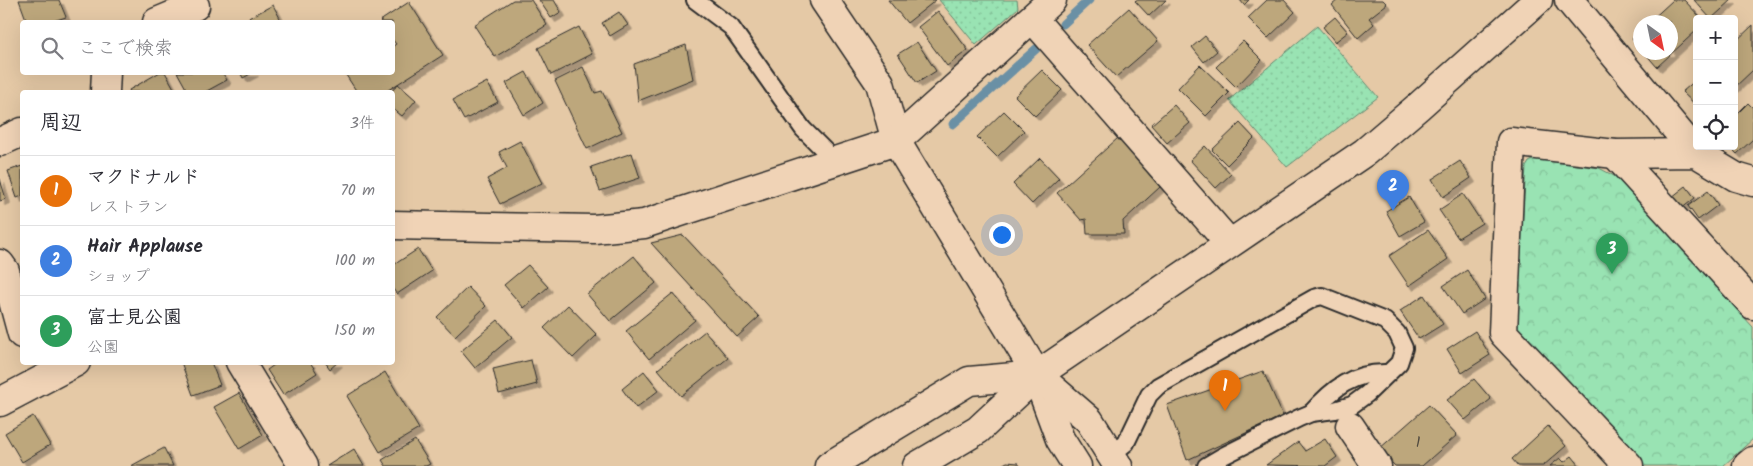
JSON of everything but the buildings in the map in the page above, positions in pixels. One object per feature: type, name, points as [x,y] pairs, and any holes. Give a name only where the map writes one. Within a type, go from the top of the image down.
[{"type":"street","points":[[824,0],[880,83],[896,141],[1037,375],[1060,439],[1078,466]]},
{"type":"street","points":[[917,466],[978,430],[1037,375],[1365,152],[1538,0]]},
{"type":"street","points":[[1570,0],[1696,153],[1736,177],[1753,182]]},
{"type":"street","points":[[162,20],[195,6]]},
{"type":"street","points":[[395,225],[594,229],[644,224],[896,141],[1041,7],[1229,243]]},
{"type":"street","points":[[105,90],[106,75]]},
{"type":"street","points":[[0,142],[20,133]]},
{"type":"street","points":[[1629,466],[1503,333],[1511,142],[1615,154],[1696,153]]},
{"type":"street","points":[[1615,154],[1753,306]]},
{"type":"street","points":[[0,264],[5,271],[20,327]]},
{"type":"street","points":[[0,402],[38,371],[63,365]]},
{"type":"street","points":[[242,365],[303,466]]},
{"type":"street","points":[[829,466],[969,381],[1037,375],[1089,420],[1115,460]]},
{"type":"street","points":[[1350,426],[1377,466]]},
{"type":"street","points":[[1747,466],[1753,461]]},
{"type":"lane","points":[[695,0],[731,27],[802,129],[835,161]]},
{"type":"lane","points":[[1115,460],[1126,443],[1149,395],[1158,386],[1314,298],[1322,296],[1367,313],[1385,321],[1397,333],[1404,348],[1399,363],[1367,394],[1352,404],[1335,410],[1311,413],[1206,466]]},
{"type":"lane","points":[[1311,413],[1335,388],[1348,381],[1371,374],[1387,374]]},
{"type":"green space","points":[[939,0],[1017,0],[1018,8],[976,45]]},
{"type":"green space","points":[[1317,26],[1378,97],[1287,167],[1229,100]]},
{"type":"green space","points":[[1535,159],[1599,168],[1616,177],[1753,327],[1753,439],[1723,466],[1642,466],[1519,331],[1516,323],[1526,167],[1529,162]]},
{"type":"waterway","points":[[1063,24],[1089,0]]},
{"type":"waterway","points":[[953,124],[1036,49]]},
{"type":"place","name":"Hair Applause","points":[[1393,211]]},
{"type":"place","name":"富士見公園","points":[[1612,274]]},
{"type":"place","name":"マクドナルド","points":[[1225,411]]}]
